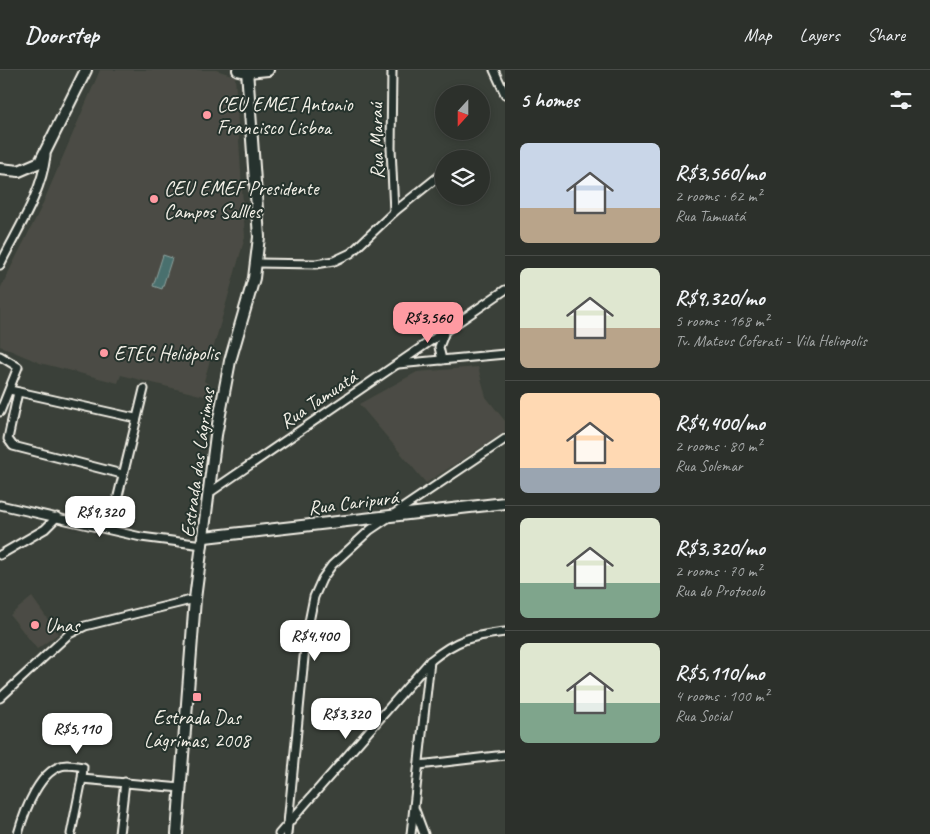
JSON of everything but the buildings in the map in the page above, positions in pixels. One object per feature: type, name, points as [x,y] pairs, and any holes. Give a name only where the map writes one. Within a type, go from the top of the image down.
[{"type":"main road","points":[[0,169],[18,171],[40,162],[86,70]]},
{"type":"main road","points":[[244,71],[268,70]]},
{"type":"main road","name":"Estrada das Lágrimas","points":[[177,834],[195,599],[220,409],[230,361],[258,263],[259,237],[244,71]]},
{"type":"main road","name":"Rua Caripurá","points":[[204,541],[396,514],[505,503]]},
{"type":"street","name":"Rua Maraú","points":[[392,70],[391,148],[394,212]]},
{"type":"street","points":[[494,70],[505,94]]},
{"type":"street","points":[[0,265],[41,182],[46,151]]},
{"type":"street","points":[[258,263],[308,264],[334,260],[351,253],[394,212],[435,179]]},
{"type":"street","name":"Rua Tamuatá","points":[[209,493],[505,290]]},
{"type":"street","points":[[442,360],[439,347],[445,331]]},
{"type":"street","points":[[398,364],[505,354]]},
{"type":"street","points":[[0,356],[18,366],[0,412]]},
{"type":"street","points":[[110,529],[135,418],[144,389]]},
{"type":"street","points":[[10,390],[135,418]]},
{"type":"street","points":[[18,392],[8,439],[13,446],[122,474]]},
{"type":"street","points":[[287,834],[306,637],[314,597],[322,579],[351,545],[505,439]]},
{"type":"street","points":[[0,505],[165,541],[204,541]]},
{"type":"street","points":[[0,555],[45,528],[57,517]]},
{"type":"street","points":[[0,698],[69,634],[85,626],[195,599]]},
{"type":"street","points":[[279,834],[430,660],[449,645],[468,638],[505,632]]},
{"type":"street","points":[[411,834],[430,660]]},
{"type":"street","points":[[419,765],[505,755]]},
{"type":"street","points":[[18,834],[30,800],[45,778],[66,764],[83,767],[71,834]]},
{"type":"street","points":[[82,779],[181,788]]},
{"type":"street","points":[[119,834],[125,782]]},
{"type":"street","points":[[414,808],[424,834]]},
{"type":"shaded area","points":[[100,70],[216,70],[235,76],[245,237],[204,381],[214,388],[212,398],[121,375],[118,383],[40,363],[0,346],[0,289],[40,210]]},
{"type":"shaded area","points":[[478,367],[486,397],[505,421],[505,432],[426,483],[359,404],[417,372]]},
{"type":"shaded area","name":"Unas","points":[[32,597],[58,634],[37,649],[10,615]]},
{"type":"water","points":[[163,255],[172,258],[162,289],[153,286]]},
{"type":"place","name":"CEU EMEI Antonio Francisco Lisboa","points":[[207,115]]},
{"type":"place","name":"CEU EMEF Presidente Campos Sallles","points":[[154,199]]},
{"type":"place","name":"ETEC Heliópolis","points":[[104,353]]},
{"type":"place","name":"Unas","points":[[35,625]]},
{"type":"place","name":"Estrada Das Lágrimas, 2008","points":[[197,697]]}]
